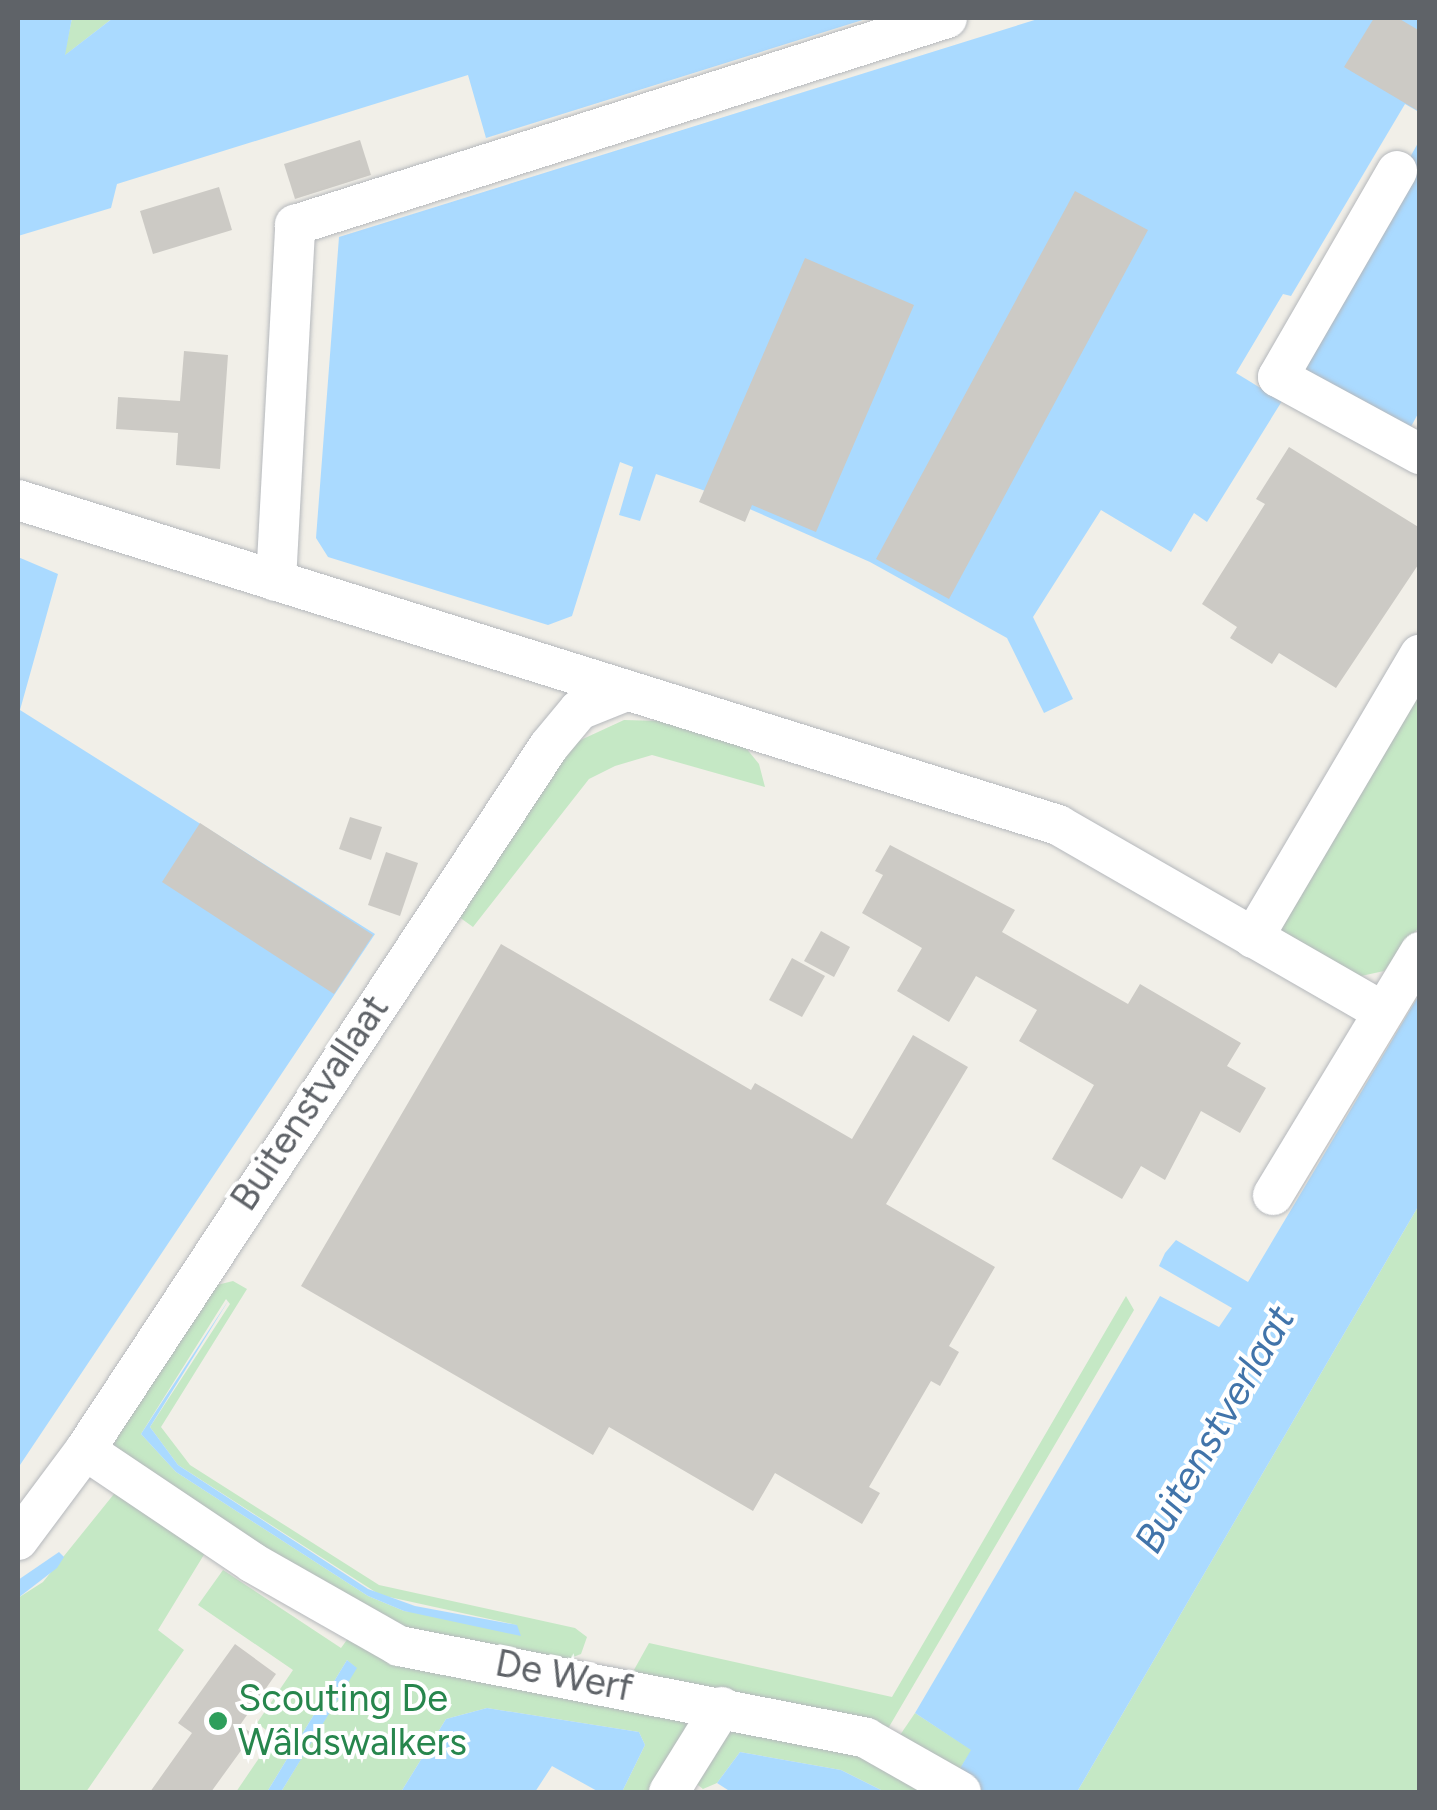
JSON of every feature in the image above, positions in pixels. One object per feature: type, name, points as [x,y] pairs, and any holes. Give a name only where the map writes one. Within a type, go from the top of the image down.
[{"type":"street","points":[[276,581],[295,225],[948,18]]},
{"type":"street","points":[[1397,171],[1278,377],[1420,454]]},
{"type":"street","points":[[18,500],[1058,825],[1383,1012]]},
{"type":"street","points":[[1253,938],[1420,654]]},
{"type":"street","name":"Buitenstvallaat","points":[[18,1540],[85,1450],[549,746],[579,710],[626,691]]},
{"type":"street","points":[[1273,1195],[1420,952]]},
{"type":"street","name":"De Werf","points":[[85,1450],[327,1609],[399,1646],[866,1738],[952,1788]]},
{"type":"street","points":[[669,1792],[722,1707]]},
{"type":"green space","points":[[72,18],[113,18],[64,56]]},
{"type":"green space","points":[[1419,683],[1419,927],[1384,971],[1352,978],[1275,928]]},
{"type":"green space","points":[[624,720],[660,721],[746,748],[759,764],[765,787],[652,755],[615,766],[589,779],[473,927],[455,914],[572,744]]},
{"type":"green space","points":[[1419,1205],[1419,1792],[1077,1792]]},
{"type":"green space","points":[[233,1281],[247,1289],[161,1427],[190,1465],[379,1585],[575,1628],[587,1637],[581,1654],[558,1663],[432,1639],[364,1617],[113,1445],[209,1287]],"holes":[[[226,1299],[230,1304],[150,1427],[178,1465],[380,1595],[517,1625],[404,1611],[368,1596],[176,1472],[141,1434]]]},
{"type":"green space","points":[[1126,1296],[1134,1310],[886,1732],[630,1677],[649,1643],[892,1697]]},
{"type":"green space","points":[[118,1489],[205,1553],[158,1630],[184,1650],[86,1792],[18,1792],[18,1598],[43,1582]]},
{"type":"green space","points":[[223,1570],[341,1648],[349,1637],[686,1722],[690,1732],[655,1792],[622,1792],[645,1745],[639,1732],[487,1708],[446,1719],[401,1792],[281,1792],[356,1668],[347,1660],[267,1792],[236,1792],[274,1736],[257,1723],[293,1670],[198,1605]]},
{"type":"green space","points":[[915,1713],[972,1750],[956,1775],[896,1741]]},
{"type":"green space","points":[[730,1727],[857,1750],[933,1792],[885,1792],[841,1770],[740,1752],[717,1783],[703,1789],[694,1782]]},
{"type":"water","points":[[18,18],[72,18],[65,55],[113,18],[869,18],[486,138],[468,75],[117,184],[111,208],[18,236]]},
{"type":"water","points":[[1041,18],[1419,18],[1419,112],[1405,104],[1291,296],[1283,294],[1236,373],[1282,401],[1207,522],[1194,513],[1171,552],[1101,510],[1033,617],[1073,699],[1044,713],[1007,638],[870,562],[720,496],[656,474],[640,521],[619,515],[633,467],[620,462],[572,616],[548,625],[328,557],[316,538],[339,237]]},
{"type":"water","points":[[1419,141],[1420,410],[1407,434],[1297,373],[1417,167],[1408,161]]},
{"type":"water","points":[[18,557],[58,574],[20,710],[375,934],[18,1468]]},
{"type":"water","name":"Buitenstverlaat","points":[[1419,995],[1419,1205],[1077,1792],[946,1792],[971,1750],[915,1713],[1160,1296],[1219,1327],[1232,1308],[1159,1266],[1165,1253],[1176,1240],[1248,1282]]},
{"type":"water","points":[[230,1298],[150,1427],[178,1465],[368,1589],[415,1606],[517,1625],[521,1636],[404,1611],[368,1596],[176,1472],[141,1434]]},
{"type":"water","points":[[59,1552],[64,1557],[57,1568],[18,1598],[18,1580]]},
{"type":"water","points":[[347,1660],[357,1668],[281,1792],[267,1792]]},
{"type":"water","points":[[487,1708],[639,1732],[645,1745],[622,1792],[599,1792],[552,1766],[535,1792],[401,1792],[446,1719]]},
{"type":"water","points":[[740,1752],[841,1770],[885,1792],[731,1792],[717,1783]]},
{"type":"building","points":[[1374,18],[1398,18],[1420,31],[1420,112],[1344,67]]},
{"type":"building","points":[[360,140],[371,175],[295,199],[284,164]]},
{"type":"building","points":[[219,187],[232,230],[153,254],[140,211]]},
{"type":"building","points":[[1075,191],[1148,230],[949,599],[876,559]]},
{"type":"building","points":[[805,258],[914,305],[816,532],[752,505],[745,522],[699,502]]},
{"type":"building","points":[[184,351],[228,355],[220,469],[176,465],[178,433],[116,429],[118,397],[180,401]]},
{"type":"building","points":[[1289,447],[1420,528],[1420,562],[1336,688],[1279,653],[1272,664],[1230,638],[1237,627],[1202,604],[1265,504],[1256,499]]},
{"type":"building","points":[[350,817],[382,827],[371,860],[339,849]]},
{"type":"building","points":[[200,823],[373,935],[334,994],[162,882]]},
{"type":"building","points":[[890,845],[1015,910],[1002,932],[1128,1004],[1140,984],[1241,1043],[1227,1066],[1266,1088],[1240,1133],[1201,1111],[1165,1180],[1141,1166],[1122,1199],[1052,1159],[1094,1085],[1019,1041],[1037,1010],[976,976],[949,1022],[897,991],[922,948],[862,913],[883,875],[875,871]]},
{"type":"building","points":[[386,852],[418,863],[400,916],[368,905]]},
{"type":"building","points":[[821,931],[850,947],[834,977],[804,961]]},
{"type":"building","points":[[501,944],[751,1090],[755,1083],[852,1139],[913,1035],[968,1067],[886,1204],[995,1267],[949,1346],[959,1352],[940,1386],[931,1381],[869,1487],[880,1493],[862,1524],[775,1473],[753,1511],[609,1427],[593,1455],[301,1286]]},
{"type":"building","points":[[792,958],[825,976],[802,1017],[769,1000]]},
{"type":"building","points":[[235,1644],[276,1674],[240,1725],[253,1734],[211,1792],[150,1792],[192,1733],[178,1723]]},
{"type":"place","name":"Scouting De Wâldswalkers","points":[[218,1721]]}]
